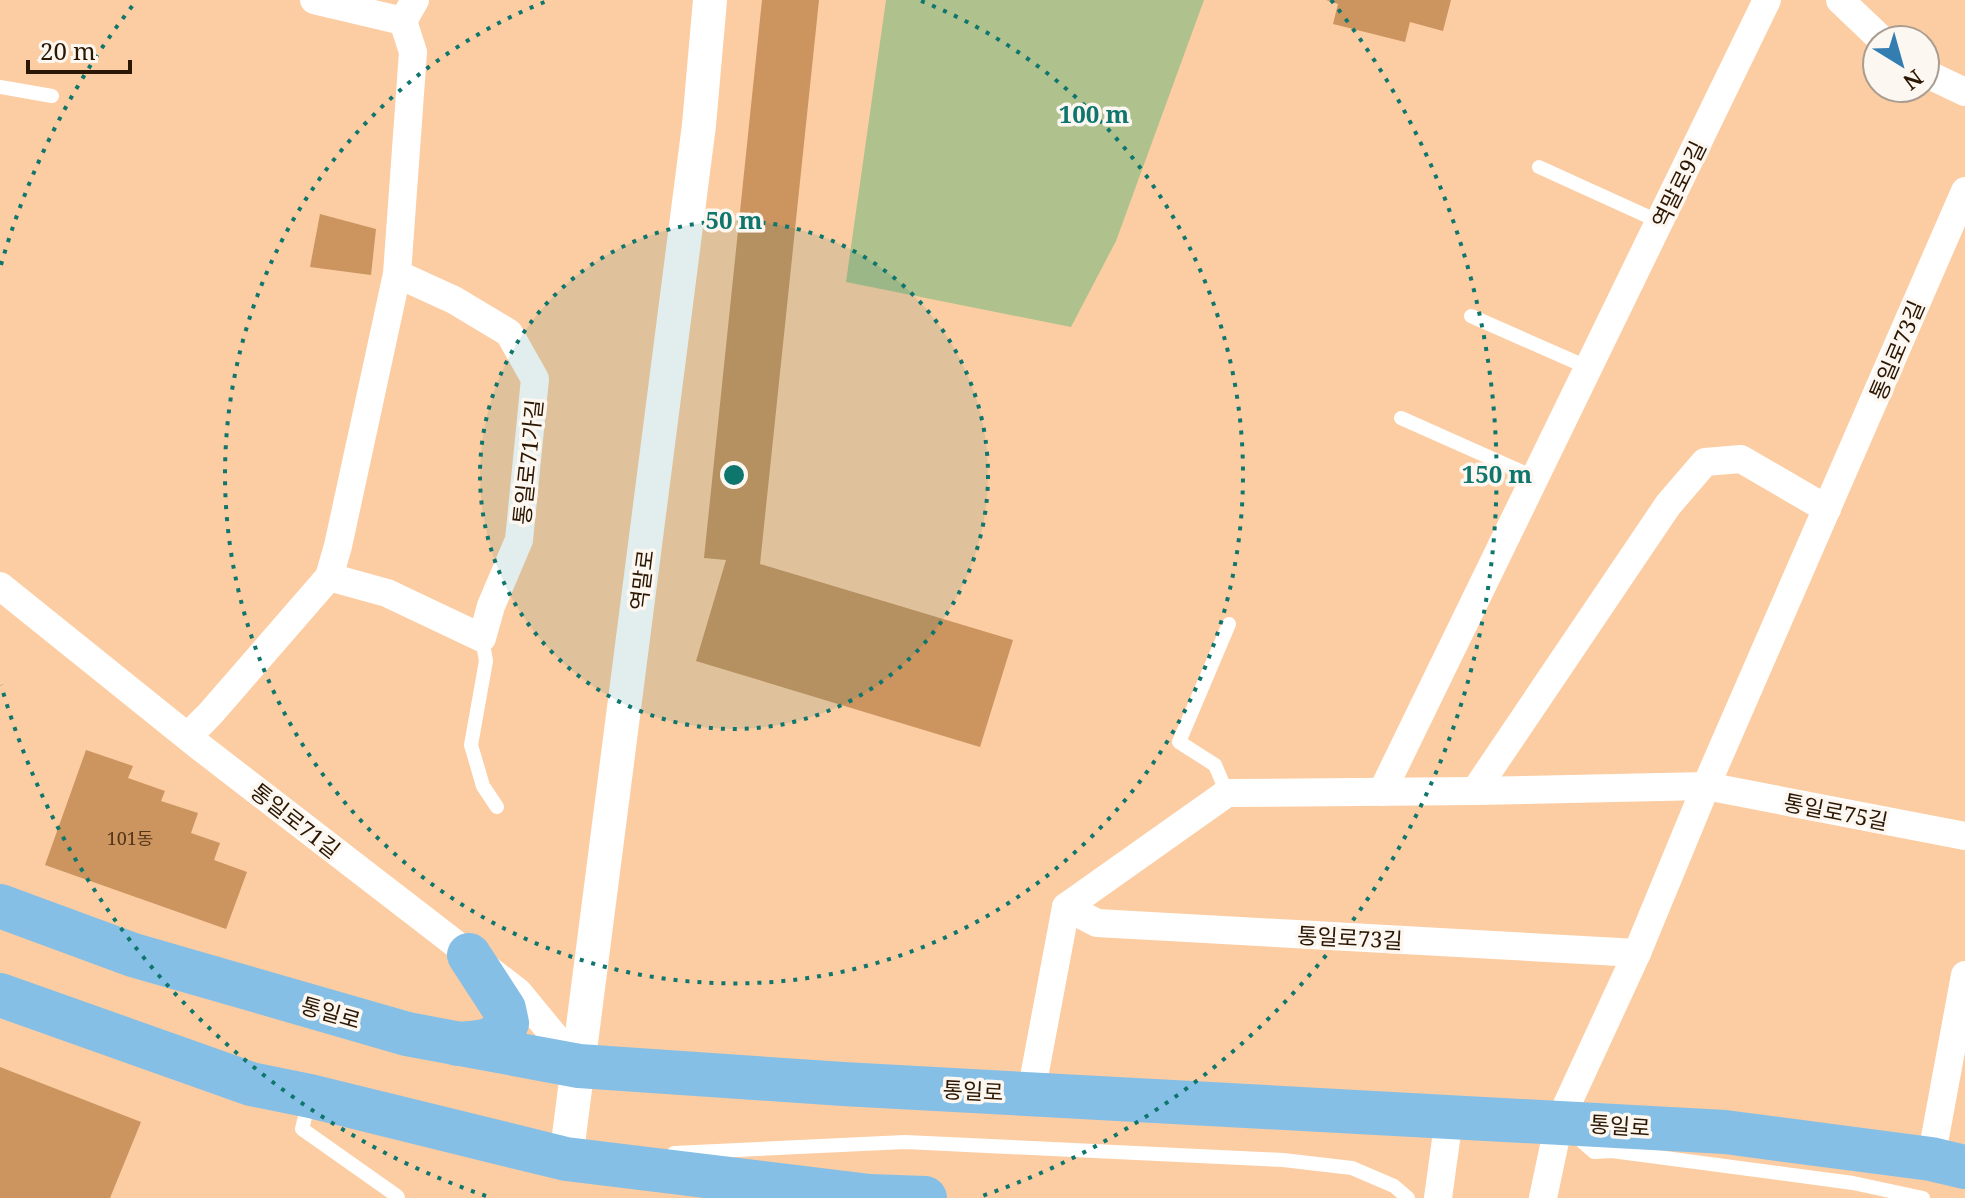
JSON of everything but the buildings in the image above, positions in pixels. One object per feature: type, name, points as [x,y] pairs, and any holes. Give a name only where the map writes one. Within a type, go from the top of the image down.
[{"type":"main road","name":"통일로","points":[[0,906],[133,955],[407,1034],[579,1066],[843,1084],[1725,1132],[1940,1175]]},
{"type":"main road","points":[[458,1044],[490,1040],[500,1035],[507,1023],[504,1009],[469,955]]},
{"type":"main road","points":[[0,995],[251,1084],[566,1159],[815,1193],[925,1198]]},
{"type":"street","points":[[188,736],[329,577],[397,274],[413,52],[409,11],[314,0]]},
{"type":"street","name":"역말로","points":[[566,1159],[699,125],[710,0]]},
{"type":"street","name":"역말로9길","points":[[1382,792],[1767,0]]},
{"type":"street","points":[[1840,0],[1865,24]]},
{"type":"street","points":[[1941,81],[1965,92]]},
{"type":"street","name":"통일로73길","points":[[1543,1198],[1559,1122],[1637,953],[1706,786],[1965,191]]},
{"type":"street","name":"통일로71가길","points":[[397,274],[454,300],[509,333],[535,379],[519,540],[491,606],[482,638]]},
{"type":"street","points":[[1475,791],[1668,505],[1705,462],[1741,459],[1827,509]]},
{"type":"street","points":[[329,577],[387,593],[482,638]]},
{"type":"street","name":"통일로71길","points":[[0,586],[518,992],[579,1066]]},
{"type":"street","points":[[1031,1093],[1066,907],[1227,793],[1706,786]]},
{"type":"street","name":"통일로75길","points":[[1706,786],[1965,836]]},
{"type":"street","name":"통일로73길","points":[[1066,907],[1097,923],[1637,953]]},
{"type":"street","points":[[1940,1175],[1965,975]]},
{"type":"street","points":[[1438,1198],[1449,1118]]},
{"type":"lane","points":[[0,87],[52,96]]},
{"type":"lane","points":[[1539,167],[1660,222]]},
{"type":"lane","points":[[1471,316],[1589,368]]},
{"type":"lane","points":[[1401,418],[1536,478]]},
{"type":"lane","points":[[1227,793],[1215,765],[1179,742],[1229,624]]},
{"type":"lane","name":"통일로71가길","points":[[482,638],[486,661],[471,745],[483,786],[497,807]]},
{"type":"lane","points":[[310,1096],[302,1129],[398,1198]]},
{"type":"lane","points":[[566,1159],[933,1143],[1283,1160],[1352,1168],[1394,1186],[1408,1198]]},
{"type":"green space","points":[[886,0],[1204,0],[1116,241],[1071,327],[846,282]]}]
